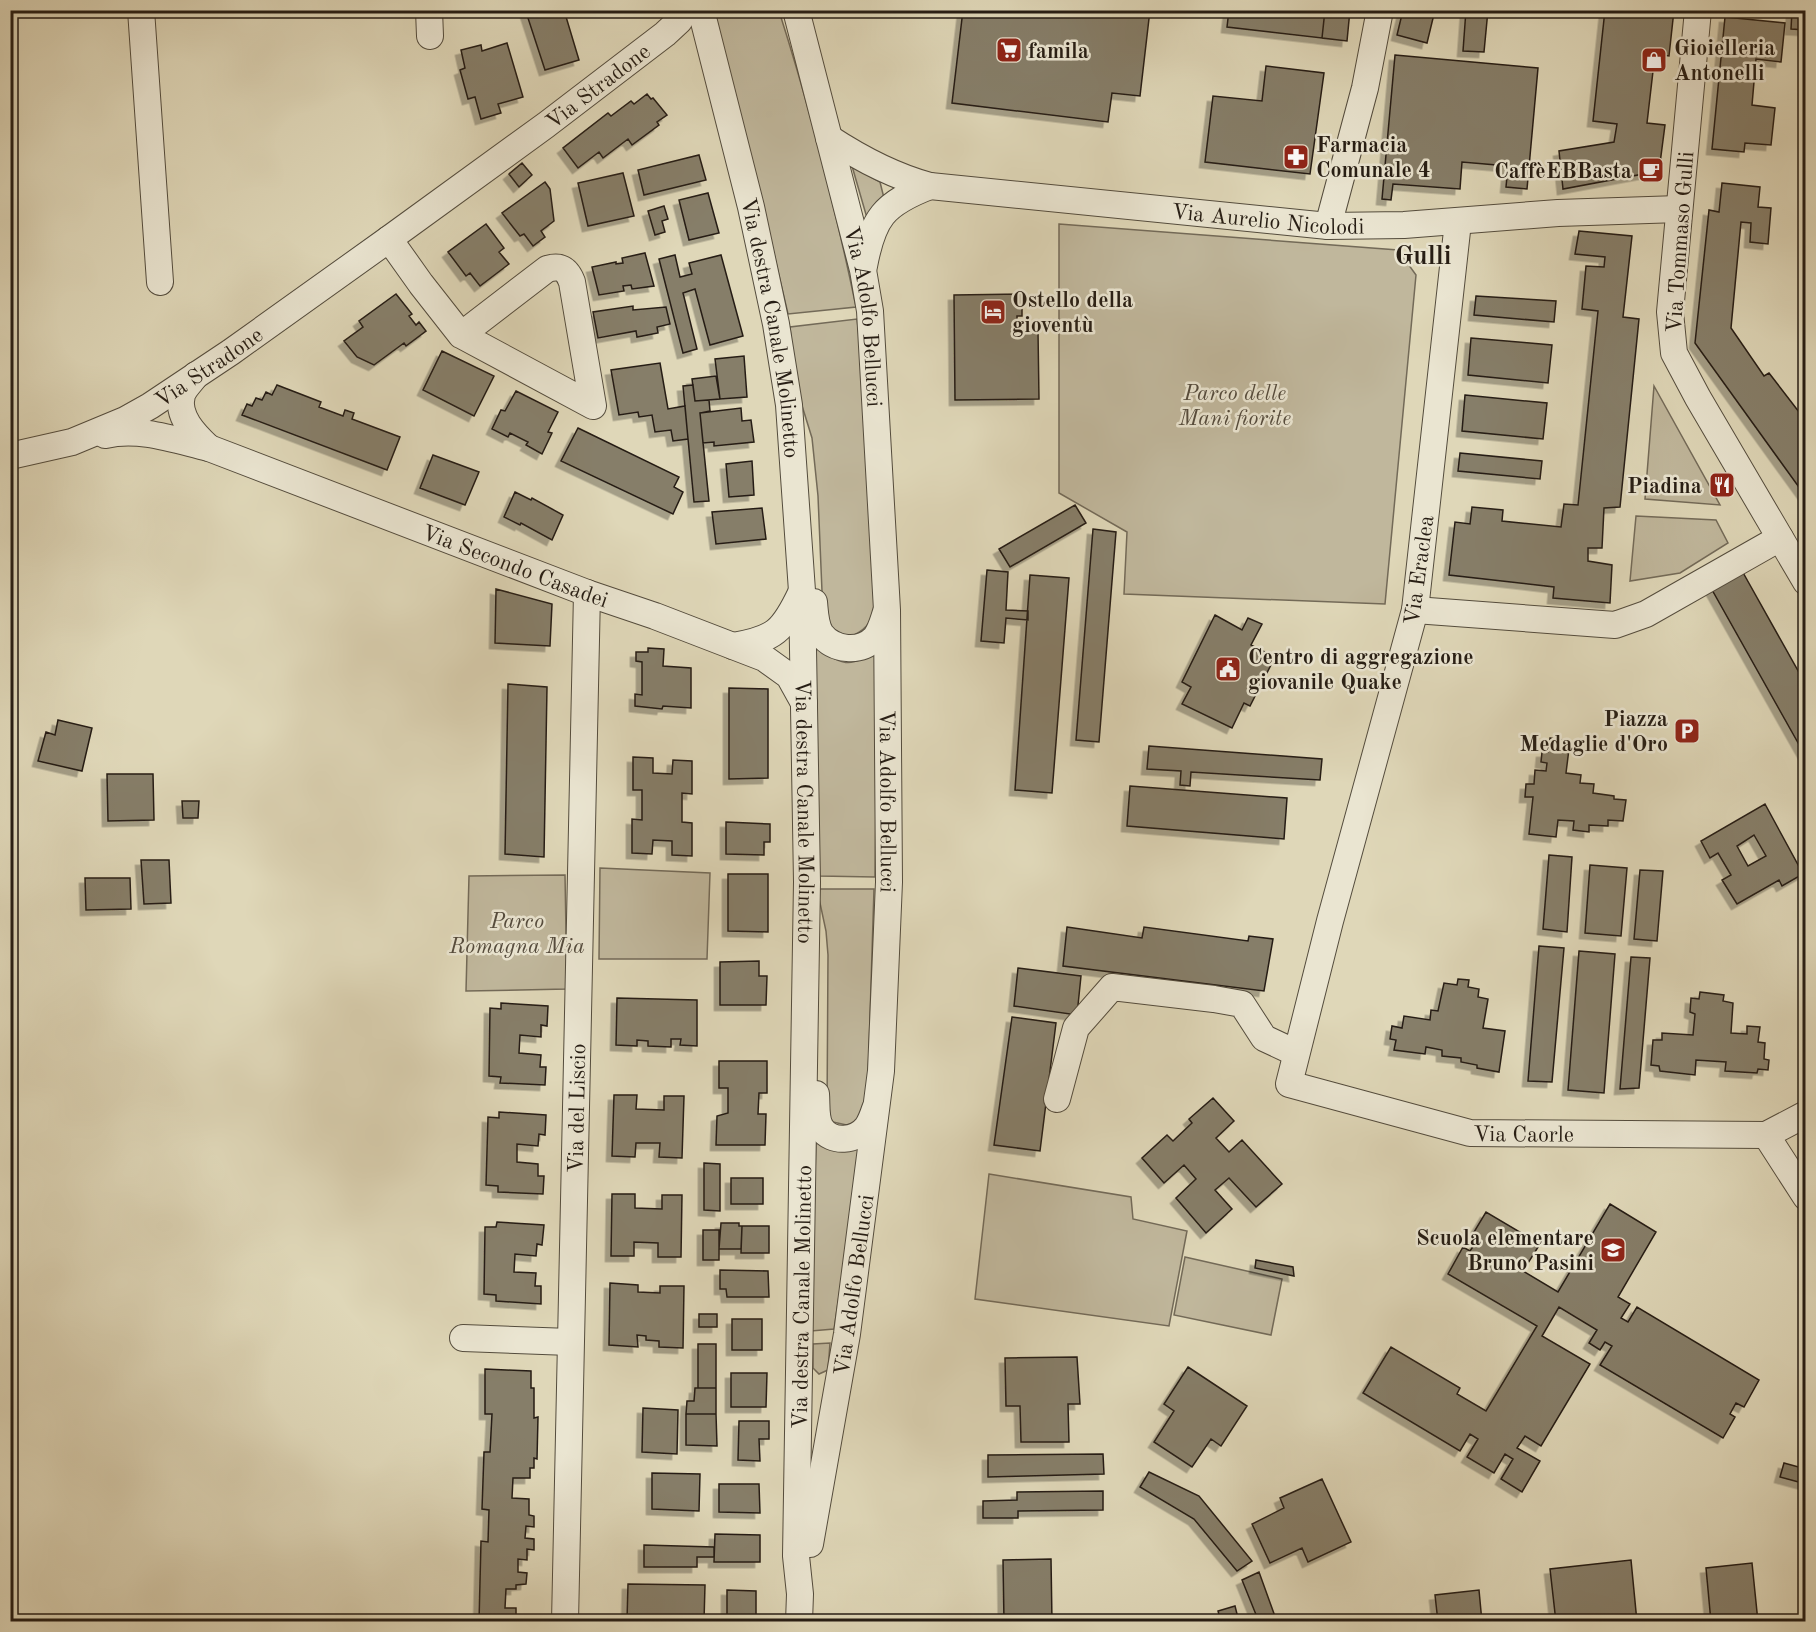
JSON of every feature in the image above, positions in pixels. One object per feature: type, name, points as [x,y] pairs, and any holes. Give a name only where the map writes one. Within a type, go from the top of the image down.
[{"type":"street","points":[[141,10],[160,282]]},
{"type":"street","points":[[429,10],[430,36]]},
{"type":"street","name":"Via Stradone","points":[[10,456],[72,442],[125,420],[150,406],[389,239],[546,125],[672,28],[686,10]]},
{"type":"street","name":"Via destra Canale Molinetto","points":[[701,10],[751,207],[776,324],[789,405],[802,591],[807,969],[796,1556],[800,1594],[799,1622]]},
{"type":"street","name":"Via Adolfo Bellucci","points":[[796,10],[863,270],[870,311],[887,610],[889,882],[880,1090],[847,1334],[800,1594]]},
{"type":"street","points":[[1328,226],[1365,88],[1380,10]]},
{"type":"street","name":"Via Tommaso Gulli","points":[[1698,10],[1670,312],[1674,353],[1806,582]]},
{"type":"street","name":"Via Aurelio Nicolodi","points":[[829,138],[857,157],[884,170],[930,186],[1328,226],[1404,225],[1558,213],[1679,209]]},
{"type":"street","points":[[863,270],[869,240],[877,220],[899,200],[930,186]]},
{"type":"street","name":"Via Eraclea","points":[[1289,1084],[1330,921],[1415,610],[1458,222]]},
{"type":"street","points":[[389,239],[461,335],[593,406],[572,282],[562,267],[547,269],[461,335]]},
{"type":"street","points":[[196,375],[182,395],[183,414],[193,433],[209,448]]},
{"type":"street","points":[[789,405],[799,450],[816,622],[821,633],[838,646],[856,648],[866,645],[880,629],[887,610]]},
{"type":"street","name":"Via Secondo Casadei","points":[[72,442],[115,433],[145,432],[209,448],[587,593],[764,658],[789,676],[805,706]]},
{"type":"street","points":[[1415,610],[1615,625],[1646,614],[1780,538]]},
{"type":"street","points":[[733,646],[759,641],[770,636],[788,620],[802,591]]},
{"type":"street","name":"Via del Liscio","points":[[565,1622],[587,593]]},
{"type":"street","points":[[807,969],[815,1050],[818,1120],[821,1127],[835,1138],[847,1139],[858,1135],[872,1119],[880,1090]]},
{"type":"street","points":[[1057,1099],[1076,1028],[1112,987],[1242,1004],[1264,1038],[1296,1053]]},
{"type":"street","name":"Via Caorle","points":[[1289,1084],[1470,1133],[1766,1135],[1806,1114]]},
{"type":"street","points":[[1766,1135],[1806,1197]]},
{"type":"street","points":[[463,1338],[570,1342]]},
{"type":"green space","points":[[713,11],[779,11],[821,158],[856,307],[788,314],[755,173]]},
{"type":"green space","points":[[852,166],[880,182],[884,198],[867,218]]},
{"type":"green space","name":"Parco delle Mani fiorite","points":[[1059,224],[1398,250],[1416,275],[1385,604],[1124,594],[1127,532],[1059,493]]},
{"type":"green space","points":[[857,319],[864,380],[876,608],[866,626],[849,637],[829,627],[823,615],[818,496],[812,438],[795,383],[790,327]]},
{"type":"green space","points":[[1654,386],[1720,505],[1645,499]]},
{"type":"green space","points":[[1636,516],[1716,520],[1728,543],[1680,573],[1630,581]]},
{"type":"green space","points":[[815,644],[831,657],[846,662],[861,660],[878,648],[875,877],[819,876]]},
{"type":"green space","points":[[600,868],[710,873],[707,959],[599,959]]},
{"type":"green space","name":"Parco Romagna Mia","points":[[565,875],[567,989],[466,991],[469,876]]},
{"type":"green space","points":[[817,889],[874,889],[867,1113],[851,1126],[833,1122],[827,1113],[828,955],[826,931]]},
{"type":"green space","points":[[816,1138],[862,1144],[834,1329],[811,1331]]},
{"type":"green space","points":[[989,1174],[1131,1197],[1133,1219],[1187,1231],[1169,1326],[975,1299]]},
{"type":"green space","points":[[1185,1257],[1282,1279],[1271,1335],[1174,1315]]},
{"type":"green space","points":[[830,1343],[828,1370],[819,1374],[813,1368],[813,1344]]},
{"type":"building","points":[[564,10],[579,60],[545,70],[526,12]]},
{"type":"building","points":[[963,10],[1150,10],[1140,96],[1112,93],[1108,122],[952,103]]},
{"type":"building","points":[[1229,10],[1325,10],[1322,38],[1227,27]]},
{"type":"building","points":[[1325,10],[1350,10],[1347,41],[1322,38]]},
{"type":"building","points":[[1403,10],[1435,10],[1427,43],[1397,35]]},
{"type":"building","points":[[1466,10],[1488,10],[1484,52],[1463,51]]},
{"type":"building","points":[[1605,10],[1674,10],[1669,56],[1655,54],[1647,123],[1665,125],[1659,171],[1563,189],[1559,151],[1614,142],[1617,124],[1593,121]]},
{"type":"building","points":[[1792,10],[1806,10],[1806,30],[1791,29]]},
{"type":"building","points":[[1725,17],[1785,23],[1781,62],[1756,59],[1752,105],[1775,108],[1771,145],[1745,143],[1744,152],[1712,149]]},
{"type":"building","points":[[507,43],[523,97],[498,104],[501,113],[481,119],[475,97],[468,99],[460,70],[465,68],[461,50],[481,45],[482,51]]},
{"type":"building","points":[[1395,55],[1538,68],[1527,189],[1506,187],[1508,166],[1462,162],[1460,189],[1393,184],[1391,200],[1382,199]]},
{"type":"building","points":[[1266,66],[1324,73],[1310,174],[1205,162],[1213,96],[1262,101]]},
{"type":"building","points":[[647,94],[667,115],[657,122],[659,125],[632,145],[628,139],[603,158],[599,152],[578,168],[563,148],[608,113],[611,116],[631,101],[634,104]]},
{"type":"building","points":[[699,155],[706,180],[644,195],[638,170]]},
{"type":"building","points":[[522,163],[532,175],[519,187],[509,174]]},
{"type":"building","points":[[623,173],[634,216],[588,226],[578,183]]},
{"type":"building","points":[[545,182],[550,189],[554,221],[541,231],[545,237],[533,246],[524,234],[520,236],[502,213]]},
{"type":"building","points":[[1722,183],[1760,187],[1758,207],[1771,208],[1768,244],[1750,242],[1751,223],[1741,222],[1731,328],[1764,376],[1769,373],[1806,421],[1806,497],[1695,343],[1709,210],[1719,212]]},
{"type":"building","points":[[708,193],[719,233],[689,240],[679,200]]},
{"type":"building","points":[[664,206],[668,219],[662,221],[665,232],[655,235],[648,211]]},
{"type":"building","points":[[486,224],[504,248],[499,252],[509,264],[480,286],[470,273],[466,276],[448,252]]},
{"type":"building","points":[[1579,231],[1632,236],[1623,317],[1639,319],[1620,507],[1604,508],[1602,548],[1588,548],[1588,561],[1612,565],[1610,603],[1553,598],[1554,587],[1449,575],[1455,522],[1470,524],[1472,507],[1503,510],[1502,521],[1561,527],[1564,504],[1578,505],[1598,311],[1582,309],[1586,266],[1604,267],[1605,257],[1575,254]]},
{"type":"building","points":[[645,253],[654,286],[632,289],[631,285],[623,286],[624,291],[599,295],[592,267],[616,262],[616,264],[623,263],[622,258]]},
{"type":"building","points":[[675,255],[680,277],[692,274],[689,263],[721,255],[743,336],[710,345],[695,289],[683,293],[697,349],[683,353],[659,259]]},
{"type":"building","points":[[396,294],[412,314],[409,316],[416,325],[419,322],[426,331],[406,346],[404,343],[374,365],[357,357],[344,341],[363,327],[359,321]]},
{"type":"building","points":[[1022,294],[1022,316],[1017,316],[1017,331],[1038,331],[1039,399],[955,400],[954,295]]},
{"type":"building","points":[[1476,296],[1556,301],[1554,322],[1474,315]]},
{"type":"building","points":[[633,306],[633,310],[666,307],[670,324],[657,327],[658,333],[637,337],[636,331],[598,338],[593,312]]},
{"type":"building","points":[[1471,338],[1552,345],[1548,383],[1468,375]]},
{"type":"building","points":[[442,351],[494,376],[474,416],[423,390]]},
{"type":"building","points":[[744,356],[747,397],[720,399],[715,359]]},
{"type":"building","points":[[660,363],[668,409],[685,406],[688,439],[673,441],[671,430],[655,432],[652,415],[639,417],[638,412],[619,415],[611,370]]},
{"type":"building","points":[[716,376],[720,399],[695,401],[692,379]]},
{"type":"building","points":[[277,385],[321,402],[319,407],[343,416],[345,410],[354,413],[352,419],[400,437],[387,470],[242,415],[247,404],[252,406],[256,398],[262,400],[266,392],[272,395]]},
{"type":"building","points":[[693,385],[695,401],[709,400],[710,411],[700,413],[709,501],[694,502],[683,386]]},
{"type":"building","points":[[516,391],[558,412],[548,432],[552,433],[542,454],[526,445],[528,442],[510,433],[508,437],[492,429],[501,410],[505,411]]},
{"type":"building","points":[[1465,395],[1547,403],[1543,439],[1462,431]]},
{"type":"building","points":[[741,408],[742,421],[751,420],[754,442],[714,446],[714,442],[703,443],[700,413]]},
{"type":"building","points":[[578,428],[679,477],[674,487],[683,492],[673,514],[561,461]]},
{"type":"building","points":[[1460,453],[1542,461],[1540,479],[1458,471]]},
{"type":"building","points":[[433,455],[479,472],[465,505],[420,488]]},
{"type":"building","points":[[752,461],[754,495],[729,497],[726,464]]},
{"type":"building","points":[[515,492],[531,500],[532,498],[563,515],[552,540],[521,523],[520,525],[504,517]]},
{"type":"building","points":[[1075,505],[1086,523],[1010,567],[999,549]]},
{"type":"building","points":[[762,508],[766,539],[716,544],[712,512]]},
{"type":"building","points":[[1093,529],[1116,532],[1099,742],[1076,740]]},
{"type":"building","points":[[1741,569],[1806,685],[1806,757],[1711,588]]},
{"type":"building","points":[[987,570],[1008,572],[1006,610],[1028,611],[1028,620],[1006,618],[1004,643],[981,641]]},
{"type":"building","points":[[1030,575],[1069,578],[1052,793],[1015,790]]},
{"type":"building","points":[[496,589],[552,604],[550,646],[495,643]]},
{"type":"building","name":"Centro di aggregazione giovanile Quake","points":[[1215,615],[1242,630],[1248,618],[1262,624],[1251,645],[1275,657],[1250,706],[1244,703],[1232,728],[1182,704],[1191,687],[1182,682]]},
{"type":"building","points":[[648,648],[664,649],[663,666],[691,668],[691,708],[663,706],[662,709],[635,706],[635,694],[642,695],[642,662],[636,661],[636,652],[648,652]]},
{"type":"building","points":[[508,684],[547,687],[544,857],[505,854]]},
{"type":"building","points":[[729,688],[768,689],[768,778],[729,779]]},
{"type":"building","points":[[58,720],[92,728],[82,771],[38,761],[46,732],[55,735]]},
{"type":"building","points":[[1550,738],[1570,741],[1566,773],[1581,775],[1580,783],[1594,784],[1593,793],[1626,800],[1623,821],[1608,820],[1608,826],[1589,825],[1589,832],[1573,830],[1574,821],[1558,820],[1556,837],[1529,834],[1533,797],[1525,797],[1526,784],[1534,784],[1535,770],[1546,771],[1547,763],[1541,762],[1542,752],[1548,752]]},
{"type":"building","points":[[1149,746],[1322,759],[1320,780],[1191,772],[1190,786],[1180,785],[1181,771],[1147,769]]},
{"type":"building","points":[[633,757],[653,758],[653,773],[672,774],[673,760],[692,761],[692,794],[682,793],[682,822],[692,823],[692,856],[672,855],[672,841],[653,840],[652,854],[632,853],[632,819],[642,820],[642,790],[633,790]]},
{"type":"building","points":[[107,774],[153,774],[154,820],[108,821]]},
{"type":"building","points":[[1130,786],[1287,798],[1284,839],[1127,826]]},
{"type":"building","points":[[182,801],[199,801],[198,818],[183,818]]},
{"type":"building","points":[[1765,804],[1803,874],[1782,886],[1779,880],[1737,904],[1722,880],[1731,875],[1718,853],[1710,858],[1701,841]],"holes":[[[1754,835],[1766,856],[1748,866],[1737,846]]]},
{"type":"building","points":[[726,822],[770,824],[770,842],[764,842],[764,855],[726,854]]},
{"type":"building","points":[[1549,855],[1572,857],[1567,932],[1543,929]]},
{"type":"building","points":[[141,860],[169,860],[171,903],[144,904]]},
{"type":"building","points":[[1590,865],[1627,868],[1621,936],[1585,933]]},
{"type":"building","points":[[1640,870],[1663,871],[1657,941],[1634,939]]},
{"type":"building","points":[[728,874],[768,874],[768,932],[728,931]]},
{"type":"building","points":[[85,878],[130,878],[131,909],[86,910]]},
{"type":"building","points":[[1067,927],[1142,938],[1144,927],[1248,941],[1249,936],[1273,939],[1264,991],[1063,966]]},
{"type":"building","points":[[1539,946],[1564,948],[1552,1082],[1528,1081]]},
{"type":"building","points":[[1579,951],[1615,954],[1604,1093],[1568,1090]]},
{"type":"building","points":[[1631,957],[1650,958],[1639,1088],[1620,1089]]},
{"type":"building","points":[[759,961],[759,976],[767,976],[766,1005],[720,1005],[720,962]]},
{"type":"building","points":[[1018,968],[1081,976],[1077,1015],[1014,1006]]},
{"type":"building","points":[[1458,979],[1469,980],[1468,987],[1479,989],[1478,997],[1488,999],[1483,1028],[1505,1031],[1499,1072],[1477,1068],[1477,1065],[1461,1062],[1461,1058],[1442,1056],[1442,1050],[1426,1047],[1425,1054],[1394,1050],[1396,1040],[1390,1039],[1392,1026],[1402,1028],[1404,1016],[1430,1020],[1431,1010],[1438,1011],[1444,983],[1457,985]]},
{"type":"building","points":[[1700,992],[1724,995],[1723,1001],[1733,1003],[1731,1033],[1747,1034],[1747,1026],[1760,1027],[1758,1042],[1765,1043],[1764,1059],[1769,1060],[1768,1070],[1758,1069],[1757,1073],[1725,1071],[1726,1062],[1696,1060],[1695,1075],[1660,1071],[1659,1066],[1651,1065],[1653,1040],[1662,1040],[1662,1033],[1693,1035],[1695,1014],[1690,1012],[1691,998],[1699,999]]},
{"type":"building","points":[[617,998],[697,1000],[697,1046],[680,1045],[681,1039],[671,1039],[671,1047],[648,1046],[648,1041],[637,1040],[637,1046],[616,1045]]},
{"type":"building","points":[[501,1003],[548,1006],[547,1026],[541,1025],[541,1037],[520,1035],[519,1053],[541,1055],[540,1067],[546,1067],[545,1085],[500,1083],[501,1077],[489,1076],[490,1008],[501,1009]]},
{"type":"building","points":[[1012,1017],[1056,1023],[1040,1151],[994,1145]]},
{"type":"building","points":[[719,1061],[767,1061],[767,1093],[759,1093],[758,1114],[766,1114],[765,1145],[716,1145],[717,1116],[728,1113],[728,1088],[719,1088]]},
{"type":"building","points":[[614,1095],[637,1095],[636,1109],[664,1110],[664,1096],[684,1096],[682,1158],[659,1157],[660,1143],[636,1143],[635,1157],[612,1156]]},
{"type":"building","points":[[1213,1098],[1234,1121],[1216,1138],[1229,1152],[1242,1140],[1282,1184],[1256,1207],[1229,1178],[1215,1190],[1232,1209],[1206,1233],[1176,1198],[1196,1179],[1184,1165],[1164,1183],[1142,1158],[1167,1135],[1173,1141],[1192,1123],[1189,1119]]},
{"type":"building","points":[[499,1112],[546,1115],[545,1135],[539,1134],[538,1146],[517,1144],[517,1162],[538,1164],[538,1176],[544,1176],[543,1194],[498,1192],[498,1186],[486,1185],[488,1117],[499,1118]]},
{"type":"building","points":[[704,1163],[720,1164],[720,1211],[704,1210]]},
{"type":"building","points":[[731,1178],[763,1178],[763,1204],[731,1204]]},
{"type":"building","points":[[612,1194],[635,1194],[635,1208],[662,1209],[662,1195],[682,1195],[681,1257],[658,1257],[658,1243],[634,1242],[634,1256],[611,1256]]},
{"type":"building","points":[[1610,1204],[1656,1232],[1618,1297],[1630,1304],[1621,1318],[1628,1322],[1637,1307],[1759,1380],[1744,1407],[1736,1403],[1730,1414],[1735,1417],[1723,1438],[1600,1365],[1612,1346],[1605,1342],[1600,1350],[1589,1343],[1597,1330],[1559,1307],[1542,1336],[1590,1364],[1541,1446],[1525,1436],[1517,1448],[1540,1461],[1522,1492],[1501,1479],[1513,1459],[1505,1454],[1494,1473],[1467,1457],[1478,1439],[1470,1434],[1460,1451],[1363,1393],[1391,1347],[1460,1388],[1457,1394],[1486,1411],[1537,1326],[1448,1274],[1463,1247],[1470,1251],[1477,1241],[1471,1237],[1486,1212],[1540,1244],[1523,1271],[1558,1292]]},
{"type":"building","points":[[497,1222],[544,1225],[542,1245],[537,1244],[536,1256],[515,1254],[514,1272],[536,1273],[535,1286],[541,1286],[541,1304],[496,1301],[496,1295],[484,1294],[485,1227],[496,1227]]},
{"type":"building","points":[[721,1223],[739,1223],[739,1226],[742,1226],[741,1249],[719,1249]]},
{"type":"building","points":[[742,1226],[769,1226],[769,1253],[741,1253]]},
{"type":"building","points":[[703,1230],[719,1230],[719,1260],[703,1260]]},
{"type":"building","points":[[1256,1260],[1293,1267],[1294,1276],[1255,1268]]},
{"type":"building","points":[[720,1270],[768,1271],[769,1297],[727,1297],[726,1289],[720,1289]]},
{"type":"building","points":[[610,1283],[638,1285],[638,1292],[660,1293],[660,1286],[684,1286],[683,1348],[659,1347],[659,1341],[646,1340],[646,1336],[637,1335],[638,1347],[609,1345]]},
{"type":"building","points":[[699,1314],[717,1314],[717,1327],[699,1327]]},
{"type":"building","points":[[732,1319],[762,1319],[762,1350],[732,1350]]},
{"type":"building","points":[[698,1344],[716,1344],[716,1388],[698,1388]]},
{"type":"building","points":[[1077,1357],[1080,1404],[1068,1404],[1069,1442],[1021,1442],[1020,1406],[1006,1406],[1005,1358]]},
{"type":"building","points":[[1188,1367],[1247,1406],[1221,1446],[1211,1439],[1192,1467],[1154,1442],[1174,1411],[1164,1404]]},
{"type":"building","points":[[485,1369],[531,1371],[531,1388],[534,1388],[534,1418],[538,1417],[537,1459],[534,1458],[534,1468],[530,1468],[530,1478],[513,1478],[512,1498],[529,1499],[529,1515],[534,1516],[534,1527],[526,1526],[525,1538],[534,1539],[534,1550],[527,1549],[527,1560],[518,1559],[518,1572],[527,1573],[526,1584],[516,1585],[516,1589],[506,1589],[505,1608],[516,1608],[516,1622],[479,1622],[481,1541],[488,1542],[489,1510],[482,1509],[484,1452],[490,1452],[492,1414],[485,1414]]},
{"type":"building","points":[[731,1373],[767,1373],[766,1407],[731,1407]]},
{"type":"building","points":[[695,1388],[716,1388],[716,1414],[686,1414],[687,1401],[694,1401]]},
{"type":"building","points":[[643,1408],[678,1410],[677,1454],[642,1452]]},
{"type":"building","points":[[686,1414],[716,1414],[717,1446],[686,1445]]},
{"type":"building","points":[[739,1421],[769,1421],[769,1439],[759,1439],[760,1461],[738,1460]]},
{"type":"building","points":[[1103,1454],[1104,1474],[988,1477],[988,1455]]},
{"type":"building","points":[[1784,1463],[1806,1469],[1806,1484],[1780,1477]]},
{"type":"building","points":[[1149,1472],[1199,1496],[1252,1561],[1237,1571],[1194,1519],[1140,1487]]},
{"type":"building","points":[[652,1473],[700,1474],[699,1511],[652,1509]]},
{"type":"building","points":[[1322,1479],[1351,1542],[1308,1562],[1302,1548],[1270,1563],[1252,1524],[1284,1508],[1280,1498]]},
{"type":"building","points":[[719,1484],[759,1484],[760,1513],[719,1512]]},
{"type":"building","points":[[1103,1491],[1103,1510],[1018,1511],[1018,1518],[983,1518],[983,1501],[1017,1500],[1017,1492]]},
{"type":"building","points":[[715,1534],[760,1535],[760,1562],[714,1562]]},
{"type":"building","points":[[644,1545],[714,1547],[714,1557],[697,1557],[697,1567],[644,1567]]},
{"type":"building","points":[[1051,1559],[1052,1622],[1004,1622],[1003,1560]]},
{"type":"building","points":[[1631,1560],[1637,1622],[1556,1622],[1550,1569]]},
{"type":"building","points":[[1752,1563],[1758,1622],[1711,1622],[1706,1568]]},
{"type":"building","points":[[1259,1572],[1277,1622],[1259,1622],[1242,1580]]},
{"type":"building","points":[[628,1584],[705,1585],[704,1621],[627,1620]]},
{"type":"building","points":[[727,1590],[756,1591],[756,1621],[727,1620]]},
{"type":"building","points":[[1479,1590],[1482,1622],[1438,1622],[1435,1595]]},
{"type":"building","points":[[1235,1606],[1239,1622],[1221,1622],[1218,1611]]},
{"type":"place","name":"famila","points":[[1009,50]]},
{"type":"place","name":"Gioielleria Antonelli","points":[[1654,60]]},
{"type":"place","name":"Farmacia Comunale 4","points":[[1296,157]]},
{"type":"place","name":"CaffèEBBasta","points":[[1651,170]]},
{"type":"place","name":"Ostello della gioventù","points":[[993,312]]},
{"type":"place","name":"Piadina","points":[[1722,485]]},
{"type":"place","name":"Centro di aggregazione giovanile Quake","points":[[1228,669]]},
{"type":"place","name":"Piazza Medaglie d'Oro","points":[[1687,731]]},
{"type":"place","name":"Scuola elementare Bruno Pasini","points":[[1613,1250]]},
{"type":"district","name":"Gulli","points":[[1423,255]]}]
